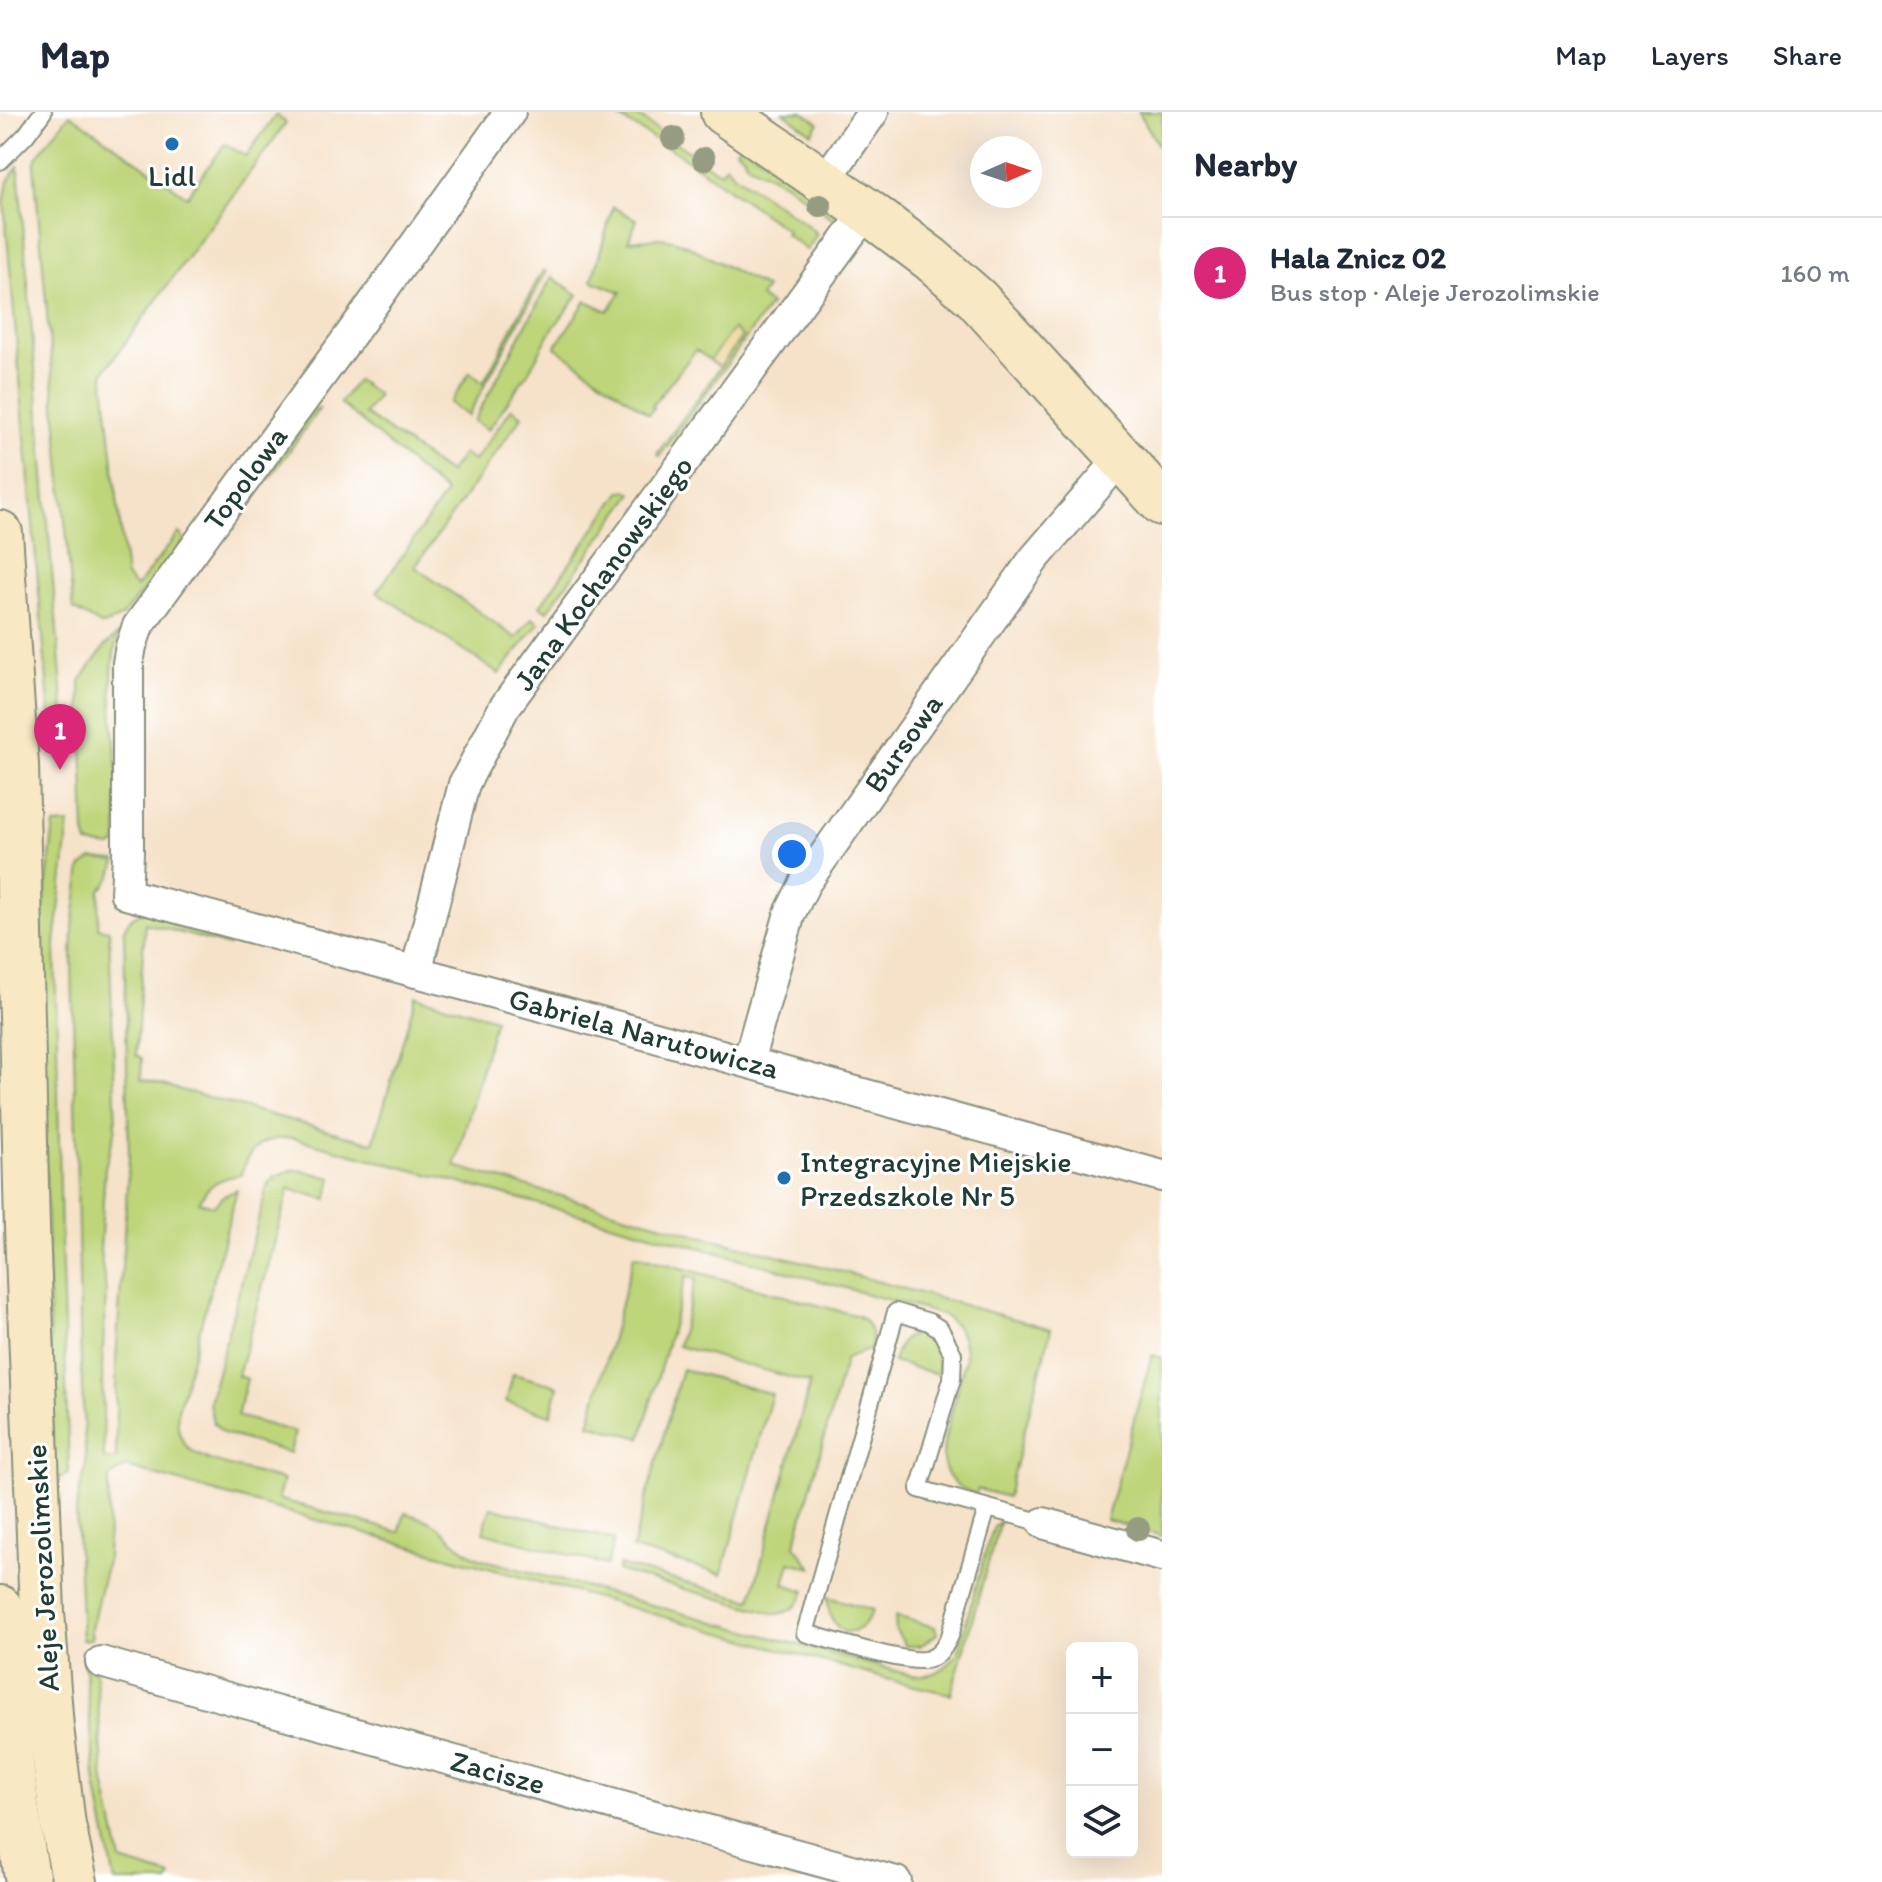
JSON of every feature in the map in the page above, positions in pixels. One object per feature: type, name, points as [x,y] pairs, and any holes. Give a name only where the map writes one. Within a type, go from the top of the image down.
[{"type":"main road","points":[[723,112],[867,211],[931,259],[977,299],[1162,503]]},
{"type":"main road","name":"Aleje Jerozolimskie","points":[[0,533],[16,765],[27,1228],[42,1612],[61,1811],[75,1882]]},
{"type":"main road","name":"Aleje Jerozolimskie","points":[[0,1608],[4,1694],[16,1810],[28,1882]]},
{"type":"street","name":"Topolowa","points":[[126,894],[128,663],[138,626],[510,112]]},
{"type":"street","points":[[824,182],[873,112]]},
{"type":"street","name":"Jana Kochanowskiego","points":[[416,972],[464,784],[504,708],[867,211]]},
{"type":"street","name":"Bursowa","points":[[748,1062],[790,913],[805,883],[1034,559],[1121,458]]},
{"type":"street","name":"Gabriela Narutowicza","points":[[126,894],[1162,1176]]},
{"type":"street","points":[[1043,1523],[1162,1556]]},
{"type":"street","name":"Zacisze","points":[[101,1662],[896,1882]]},
{"type":"lane","points":[[0,161],[40,117]]},
{"type":"lane","points":[[987,1508],[950,1636],[943,1649],[932,1658],[912,1661],[805,1633],[896,1312],[929,1322],[940,1329],[953,1354],[952,1379],[919,1489],[1043,1523]]},
{"type":"green space","points":[[626,112],[632,112],[712,168],[721,172],[726,165],[732,173],[806,224],[817,234],[807,250],[785,234],[787,230],[679,154],[620,118]]},
{"type":"green space","points":[[783,112],[803,112],[819,123],[812,133]]},
{"type":"green space","points":[[1139,112],[1162,112],[1162,152]]},
{"type":"green space","points":[[70,114],[187,196],[225,144],[246,156],[276,115],[286,123],[103,373],[126,577],[136,587],[179,533],[184,542],[121,617],[101,625],[73,609],[34,165],[37,156]]},
{"type":"green space","points":[[741,143],[834,210],[837,222],[786,184],[747,164],[743,155],[736,150]]},
{"type":"green space","points":[[18,166],[65,725],[51,726],[4,202],[8,181]]},
{"type":"green space","points":[[613,207],[637,220],[628,241],[659,238],[687,245],[766,288],[760,297],[770,305],[660,456],[657,454],[742,337],[733,330],[710,360],[696,350],[649,414],[555,347],[586,301],[608,311],[621,292],[592,281]]},
{"type":"green space","points":[[543,270],[546,272],[468,416],[450,403],[470,372],[483,383]]},
{"type":"green space","points":[[552,277],[578,295],[551,331],[529,371],[488,430],[474,421]]},
{"type":"green space","points":[[357,380],[378,395],[365,414],[449,473],[463,454],[474,461],[512,408],[522,416],[415,567],[516,638],[532,618],[539,623],[499,674],[377,592],[446,493],[340,403]]},
{"type":"green space","points":[[319,409],[269,479],[262,474],[313,410]]},
{"type":"green space","points":[[621,491],[632,494],[547,611],[540,606]]},
{"type":"green space","points":[[118,634],[112,668],[118,778],[117,844],[110,847],[88,844],[85,832],[80,681],[105,646]]},
{"type":"green space","points":[[69,824],[55,944],[69,1471],[53,1480],[40,936],[54,825]]},
{"type":"green space","points":[[92,859],[116,861],[111,877],[100,890],[98,928],[109,930],[116,1128],[105,1167],[100,1251],[106,1291],[102,1368],[104,1459],[116,1459],[116,1361],[129,1157],[124,932],[131,918],[145,911],[233,934],[229,946],[145,923],[136,1055],[142,1058],[141,1079],[373,1143],[416,996],[495,1019],[455,1166],[1051,1329],[1007,1497],[978,1489],[976,1494],[952,1480],[943,1460],[945,1436],[965,1353],[961,1334],[943,1315],[293,1138],[273,1139],[253,1150],[241,1175],[216,1182],[199,1202],[214,1206],[223,1196],[237,1190],[178,1410],[180,1435],[185,1444],[200,1456],[221,1464],[283,1480],[278,1499],[399,1532],[405,1513],[433,1523],[466,1551],[485,1560],[911,1675],[937,1672],[957,1654],[989,1540],[1000,1521],[951,1694],[901,1683],[126,1467],[109,1478],[107,1561],[91,1639],[82,1640],[76,1511],[86,1468],[72,963],[73,926],[81,868]]},
{"type":"green space","points":[[292,1170],[332,1178],[327,1199],[289,1189],[238,1376],[247,1379],[237,1416],[295,1432],[290,1453],[223,1433],[213,1422],[209,1402],[268,1184],[274,1177]]},
{"type":"green space","points":[[634,1255],[858,1316],[870,1330],[871,1349],[846,1358],[795,1545],[812,1568],[790,1562],[784,1584],[805,1591],[798,1604],[787,1612],[776,1614],[618,1571],[619,1565],[751,1600],[810,1383],[678,1346],[696,1279],[686,1276],[641,1438],[589,1424]]},
{"type":"green space","points":[[917,1334],[928,1341],[934,1350],[938,1362],[937,1374],[893,1362],[903,1340]]},
{"type":"green space","points":[[1152,1355],[1162,1358],[1162,1536],[1106,1520]]},
{"type":"green space","points":[[682,1369],[772,1394],[722,1574],[632,1549]]},
{"type":"green space","points":[[513,1374],[558,1386],[551,1415],[506,1402]]},
{"type":"green space","points":[[491,1507],[614,1540],[607,1565],[483,1532]]},
{"type":"green space","points":[[828,1597],[873,1610],[862,1626],[844,1632],[831,1617]]},
{"type":"green space","points":[[895,1616],[935,1627],[937,1634],[920,1646],[906,1646],[896,1631]]},
{"type":"green space","points":[[83,1650],[94,1650],[104,1781],[121,1861],[171,1876],[169,1882],[115,1882],[96,1784]]},
{"type":"sand","points":[[733,329],[742,336],[720,367],[710,360]]},
{"type":"place","name":"Lidl","points":[[172,144]]},
{"type":"place","name":"Hala Znicz 02","points":[[60,770]]},
{"type":"place","name":"Integracyjne Miejskie Przedszkole Nr 5","points":[[784,1178]]}]
